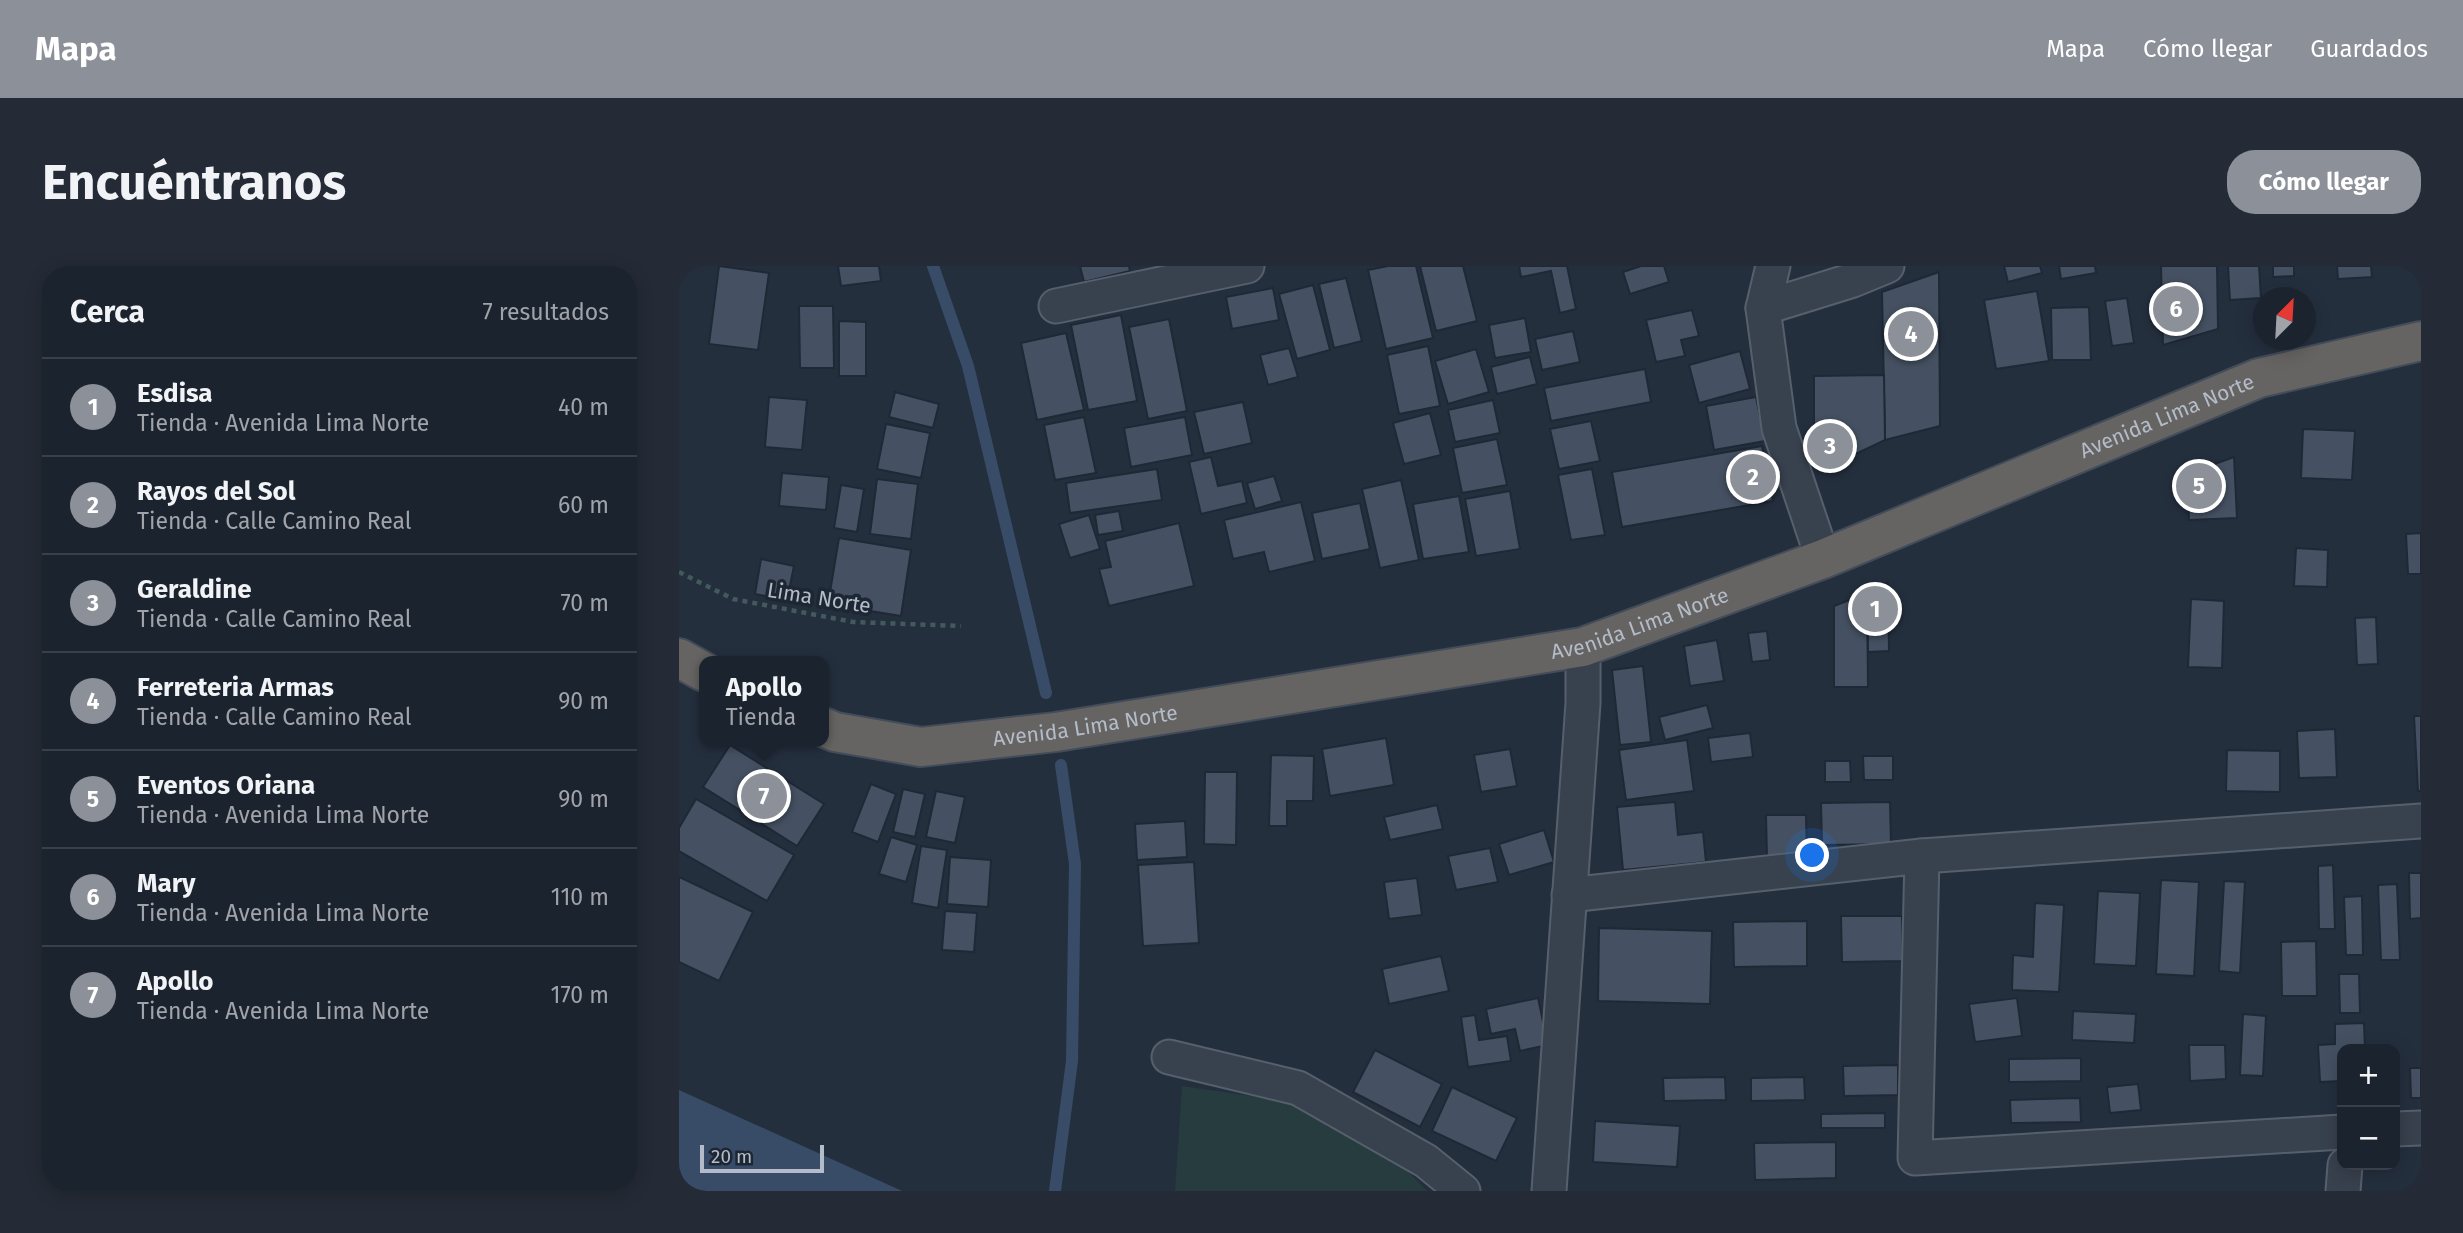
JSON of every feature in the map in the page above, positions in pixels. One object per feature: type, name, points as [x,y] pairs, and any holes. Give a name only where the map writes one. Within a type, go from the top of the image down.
[{"type":"highway","name":"Avenida Lima Norte","points":[[829,729],[921,747],[1087,728],[1584,647],[1823,559],[2259,378],[2421,341]]},
{"type":"highway","points":[[679,658],[699,669]]},
{"type":"street","points":[[1056,306],[1247,266]]},
{"type":"street","points":[[1773,266],[1763,307],[1779,428],[1823,559]]},
{"type":"street","points":[[1763,307],[1853,280],[1887,266]]},
{"type":"street","points":[[1549,1191],[1583,703],[1584,647]]},
{"type":"street","points":[[1569,895],[1922,856],[2421,821]]},
{"type":"street","points":[[1922,856],[1915,1158],[2337,1132]]},
{"type":"street","points":[[1170,1056],[1298,1088],[1426,1161],[1463,1191]]},
{"type":"street","points":[[2400,1129],[2421,1128]]},
{"type":"street","points":[[2343,1191],[2345,1170]]},
{"type":"path","name":"Lima Norte","points":[[679,572],[733,599],[853,622],[961,626]]},
{"type":"green space","points":[[1182,1086],[1314,1105],[1391,1154],[1427,1191],[1175,1191]]},
{"type":"water","points":[[679,1090],[902,1191],[679,1191]]},
{"type":"building","points":[[719,266],[769,273],[758,350],[709,344]]},
{"type":"building","points":[[838,266],[879,266],[881,281],[841,286]]},
{"type":"building","points":[[1080,266],[1129,266],[1130,271],[1084,282]]},
{"type":"building","points":[[1388,266],[1416,266],[1433,338],[1386,349],[1368,270]]},
{"type":"building","points":[[1420,266],[1463,266],[1477,321],[1436,331]]},
{"type":"building","points":[[1519,266],[1567,266],[1576,309],[1560,313],[1551,271],[1521,277]]},
{"type":"building","points":[[1641,266],[1664,266],[1669,282],[1630,294],[1623,272]]},
{"type":"building","points":[[2004,266],[2040,266],[2042,273],[2008,282]]},
{"type":"building","points":[[2059,266],[2095,266],[2096,273],[2061,279]]},
{"type":"building","points":[[2161,266],[2217,266],[2218,329],[2163,345]]},
{"type":"building","points":[[2228,266],[2259,266],[2260,287],[2253,287],[2253,299],[2230,300]]},
{"type":"building","points":[[2273,266],[2294,266],[2294,276],[2273,277]]},
{"type":"building","points":[[2337,266],[2371,266],[2372,277],[2338,279]]},
{"type":"building","points":[[1939,272],[1940,426],[1885,440],[1882,292]]},
{"type":"building","points":[[1346,278],[1362,341],[1334,348],[1319,284]]},
{"type":"building","points":[[1313,285],[1330,350],[1297,359],[1279,294]]},
{"type":"building","points":[[1273,288],[1279,320],[1232,329],[1226,297]]},
{"type":"building","points":[[2037,291],[2049,361],[1996,369],[1984,300]]},
{"type":"building","points":[[2127,298],[2134,343],[2112,346],[2105,301]]},
{"type":"building","points":[[799,306],[833,306],[834,368],[800,368]]},
{"type":"building","points":[[2089,307],[2091,360],[2052,360],[2051,308]]},
{"type":"building","points":[[1692,310],[1699,336],[1681,340],[1685,356],[1656,362],[1646,320]]},
{"type":"building","points":[[1121,315],[1137,401],[1088,410],[1071,325]]},
{"type":"building","points":[[1525,318],[1531,352],[1495,358],[1489,325]]},
{"type":"building","points":[[1169,319],[1187,411],[1148,419],[1129,327]]},
{"type":"building","points":[[839,321],[866,322],[866,376],[839,376]]},
{"type":"building","points":[[1573,331],[1580,362],[1542,370],[1535,339]]},
{"type":"building","points":[[1066,333],[1084,410],[1037,420],[1021,343]]},
{"type":"building","points":[[1428,346],[1440,406],[1399,414],[1387,355]]},
{"type":"building","points":[[1289,348],[1298,377],[1268,385],[1260,355]]},
{"type":"building","points":[[1476,349],[1489,392],[1448,404],[1435,361]]},
{"type":"building","points":[[1740,351],[1750,389],[1699,403],[1689,365]]},
{"type":"building","points":[[1530,357],[1537,384],[1497,394],[1491,367]]},
{"type":"building","points":[[1645,369],[1651,402],[1551,421],[1544,388]]},
{"type":"building","points":[[1884,375],[1885,440],[1837,463],[1814,452],[1814,376]]},
{"type":"building","points":[[895,392],[939,404],[933,428],[889,417]]},
{"type":"building","points":[[769,397],[807,400],[802,450],[765,447]]},
{"type":"building","points":[[1756,397],[1765,441],[1714,450],[1706,406]]},
{"type":"building","points":[[1493,400],[1500,433],[1455,442],[1448,410]]},
{"type":"building","points":[[1243,402],[1252,443],[1204,454],[1194,412]]},
{"type":"building","points":[[1430,413],[1441,455],[1404,464],[1393,423]]},
{"type":"building","points":[[1084,417],[1096,473],[1055,480],[1044,425]]},
{"type":"building","points":[[1185,417],[1192,455],[1131,467],[1124,428]]},
{"type":"building","points":[[1591,421],[1600,461],[1559,469],[1550,429]]},
{"type":"building","points":[[886,424],[930,433],[921,478],[877,469]]},
{"type":"building","points":[[2303,429],[2355,431],[2352,480],[2301,478]]},
{"type":"building","points":[[1497,439],[1507,485],[1462,493],[1453,448]]},
{"type":"building","points":[[1762,446],[1773,501],[1622,527],[1612,472]]},
{"type":"building","points":[[1211,457],[1218,486],[1242,481],[1247,503],[1201,514],[1189,462]]},
{"type":"building","points":[[2234,457],[2237,518],[2189,520],[2187,474]]},
{"type":"building","points":[[1157,469],[1162,500],[1070,513],[1066,483]]},
{"type":"building","points":[[1592,469],[1605,535],[1571,540],[1558,475]]},
{"type":"building","points":[[782,473],[829,477],[826,510],[779,506]]},
{"type":"building","points":[[1274,476],[1282,501],[1255,509],[1247,483]]},
{"type":"building","points":[[877,479],[918,484],[911,539],[870,534]]},
{"type":"building","points":[[1401,480],[1419,560],[1380,568],[1362,489]]},
{"type":"building","points":[[841,485],[864,489],[857,532],[834,528]]},
{"type":"building","points":[[1510,491],[1520,549],[1476,556],[1465,499]]},
{"type":"building","points":[[1459,496],[1469,552],[1423,559],[1413,504]]},
{"type":"building","points":[[1301,502],[1315,561],[1269,572],[1264,552],[1233,559],[1224,520]]},
{"type":"building","points":[[1360,503],[1370,549],[1322,559],[1312,513]]},
{"type":"building","points":[[1119,511],[1123,531],[1098,535],[1095,515]]},
{"type":"building","points":[[1089,515],[1100,549],[1070,558],[1059,524]]},
{"type":"building","points":[[1179,523],[1194,586],[1109,606],[1099,569],[1111,567],[1105,541]]},
{"type":"building","points":[[2421,533],[2421,574],[2408,574],[2406,534]]},
{"type":"building","points":[[839,538],[911,550],[901,616],[828,604]]},
{"type":"building","points":[[2296,548],[2328,550],[2327,587],[2294,586]]},
{"type":"building","points":[[761,559],[794,566],[787,600],[755,594]]},
{"type":"building","points":[[1888,582],[1889,651],[1868,652],[1867,593]]},
{"type":"building","points":[[1867,593],[1868,687],[1834,687],[1834,606]]},
{"type":"building","points":[[2191,599],[2224,601],[2222,668],[2188,667]]},
{"type":"building","points":[[2376,617],[2378,664],[2357,665],[2355,618]]},
{"type":"building","points":[[1767,631],[1770,660],[1752,662],[1748,633]]},
{"type":"building","points":[[1717,640],[1724,681],[1690,686],[1684,646]]},
{"type":"building","points":[[1643,666],[1651,742],[1620,745],[1612,670]]},
{"type":"building","points":[[1707,705],[1713,728],[1665,740],[1659,717]]},
{"type":"building","points":[[2414,716],[2421,716],[2421,791],[2418,791]]},
{"type":"building","points":[[2335,729],[2337,777],[2299,778],[2297,731]]},
{"type":"building","points":[[1750,733],[1753,757],[1711,762],[1708,738]]},
{"type":"building","points":[[1386,738],[1394,785],[1330,796],[1322,749]]},
{"type":"building","points":[[1687,740],[1694,791],[1626,800],[1619,750]]},
{"type":"building","points":[[729,747],[733,747],[824,804],[797,846],[703,787]]},
{"type":"building","points":[[1510,749],[1517,786],[1481,792],[1474,755]]},
{"type":"building","points":[[2227,750],[2280,751],[2280,792],[2226,791]]},
{"type":"building","points":[[1271,755],[1314,756],[1313,801],[1287,801],[1287,826],[1269,826]]},
{"type":"building","points":[[1863,756],[1893,756],[1893,780],[1864,780]]},
{"type":"building","points":[[1825,761],[1850,761],[1851,782],[1825,782]]},
{"type":"building","points":[[1205,772],[1237,772],[1236,845],[1204,844]]},
{"type":"building","points":[[871,784],[896,794],[878,842],[852,832]]},
{"type":"building","points":[[903,789],[925,794],[915,837],[893,832]]},
{"type":"building","points":[[936,791],[965,797],[955,843],[926,837]]},
{"type":"building","points":[[696,799],[794,855],[767,901],[679,851],[679,828]]},
{"type":"building","points":[[1675,802],[1678,835],[1703,832],[1706,862],[1623,870],[1617,807]]},
{"type":"building","points":[[1890,802],[1891,844],[1822,845],[1821,803]]},
{"type":"building","points":[[1437,805],[1443,829],[1390,840],[1384,817]]},
{"type":"building","points":[[1766,815],[1806,815],[1807,857],[1767,858]]},
{"type":"building","points":[[1185,821],[1187,857],[1137,860],[1135,824]]},
{"type":"building","points":[[1544,830],[1554,862],[1509,875],[1499,844]]},
{"type":"building","points":[[891,837],[917,845],[906,882],[879,874]]},
{"type":"building","points":[[921,846],[947,850],[938,908],[912,903]]},
{"type":"building","points":[[1490,848],[1498,882],[1456,890],[1448,856]]},
{"type":"building","points":[[950,857],[991,860],[988,907],[947,904]]},
{"type":"building","points":[[1194,862],[1199,943],[1143,946],[1138,865]]},
{"type":"building","points":[[2333,865],[2335,929],[2319,929],[2318,866]]},
{"type":"building","points":[[2409,873],[2421,873],[2421,918],[2410,919]]},
{"type":"building","points":[[679,877],[753,912],[719,981],[679,962]]},
{"type":"building","points":[[1417,878],[1422,915],[1389,919],[1384,882]]},
{"type":"building","points":[[2161,880],[2199,882],[2194,976],[2156,974]]},
{"type":"building","points":[[2224,881],[2245,882],[2240,973],[2219,971]]},
{"type":"building","points":[[2397,884],[2400,960],[2381,960],[2378,885]]},
{"type":"building","points":[[2098,891],[2140,893],[2136,966],[2094,964]]},
{"type":"building","points":[[2362,896],[2363,955],[2346,955],[2344,897]]},
{"type":"building","points":[[2035,903],[2064,905],[2059,992],[2012,990],[2013,955],[2033,957]]},
{"type":"building","points":[[945,911],[977,913],[974,952],[942,950]]},
{"type":"building","points":[[1841,916],[1902,916],[1903,961],[1842,962]]},
{"type":"building","points":[[1807,921],[1807,966],[1734,967],[1733,922]]},
{"type":"building","points":[[1599,928],[1712,931],[1710,1004],[1598,1001]]},
{"type":"building","points":[[2316,941],[2317,996],[2282,996],[2281,942]]},
{"type":"building","points":[[1441,956],[1449,991],[1389,1004],[1382,969]]},
{"type":"building","points":[[2339,974],[2359,974],[2360,1013],[2340,1013]]},
{"type":"building","points":[[1538,998],[1548,1045],[1520,1051],[1515,1029],[1491,1034],[1486,1009]]},
{"type":"building","points":[[2017,998],[2022,1036],[1975,1042],[1969,1004]]},
{"type":"building","points":[[2073,1011],[2136,1014],[2134,1043],[2072,1040]]},
{"type":"building","points":[[2243,1014],[2266,1016],[2263,1076],[2240,1075]]},
{"type":"building","points":[[1475,1015],[1479,1040],[1507,1036],[1511,1061],[1468,1067],[1461,1017]]},
{"type":"building","points":[[2364,1023],[2365,1044],[2337,1044],[2337,1081],[2320,1082],[2318,1045],[2335,1044],[2335,1024]]},
{"type":"building","points":[[2189,1045],[2225,1045],[2226,1079],[2190,1081]]},
{"type":"building","points":[[1375,1050],[1442,1084],[1420,1127],[1353,1092]]},
{"type":"building","points":[[2081,1058],[2081,1081],[2009,1082],[2009,1059]]},
{"type":"building","points":[[1898,1065],[1898,1095],[1844,1096],[1843,1066]]},
{"type":"building","points":[[2410,1068],[2421,1068],[2421,1098],[2411,1098]]},
{"type":"building","points":[[1725,1077],[1726,1100],[1664,1101],[1663,1078]]},
{"type":"building","points":[[1804,1077],[1805,1100],[1751,1101],[1751,1078]]},
{"type":"building","points":[[2138,1084],[2141,1110],[2110,1113],[2107,1087]]},
{"type":"building","points":[[1452,1087],[1517,1118],[1496,1161],[1432,1131]]},
{"type":"building","points":[[2080,1098],[2081,1122],[2011,1123],[2010,1100]]},
{"type":"building","points":[[1885,1113],[1885,1128],[1821,1128],[1821,1114]]},
{"type":"building","points":[[1595,1121],[1680,1126],[1677,1167],[1593,1162]]},
{"type":"building","points":[[1836,1142],[1836,1178],[1755,1180],[1754,1143]]},
{"type":"waterway","points":[[933,266],[968,366],[1046,693]]},
{"type":"waterway","points":[[1055,1191],[1072,1061],[1075,864],[1061,765]]},
{"type":"place","name":"Mary","points":[[2176,309]]},
{"type":"place","name":"Ferreteria Armas","points":[[1911,334]]},
{"type":"place","name":"Geraldine","points":[[1830,446]]},
{"type":"place","name":"Rayos del Sol","points":[[1753,477]]},
{"type":"place","name":"Eventos Oriana","points":[[2199,486]]},
{"type":"place","name":"Esdisa","points":[[1875,609]]},
{"type":"place","name":"Apollo","points":[[764,796]]}]
